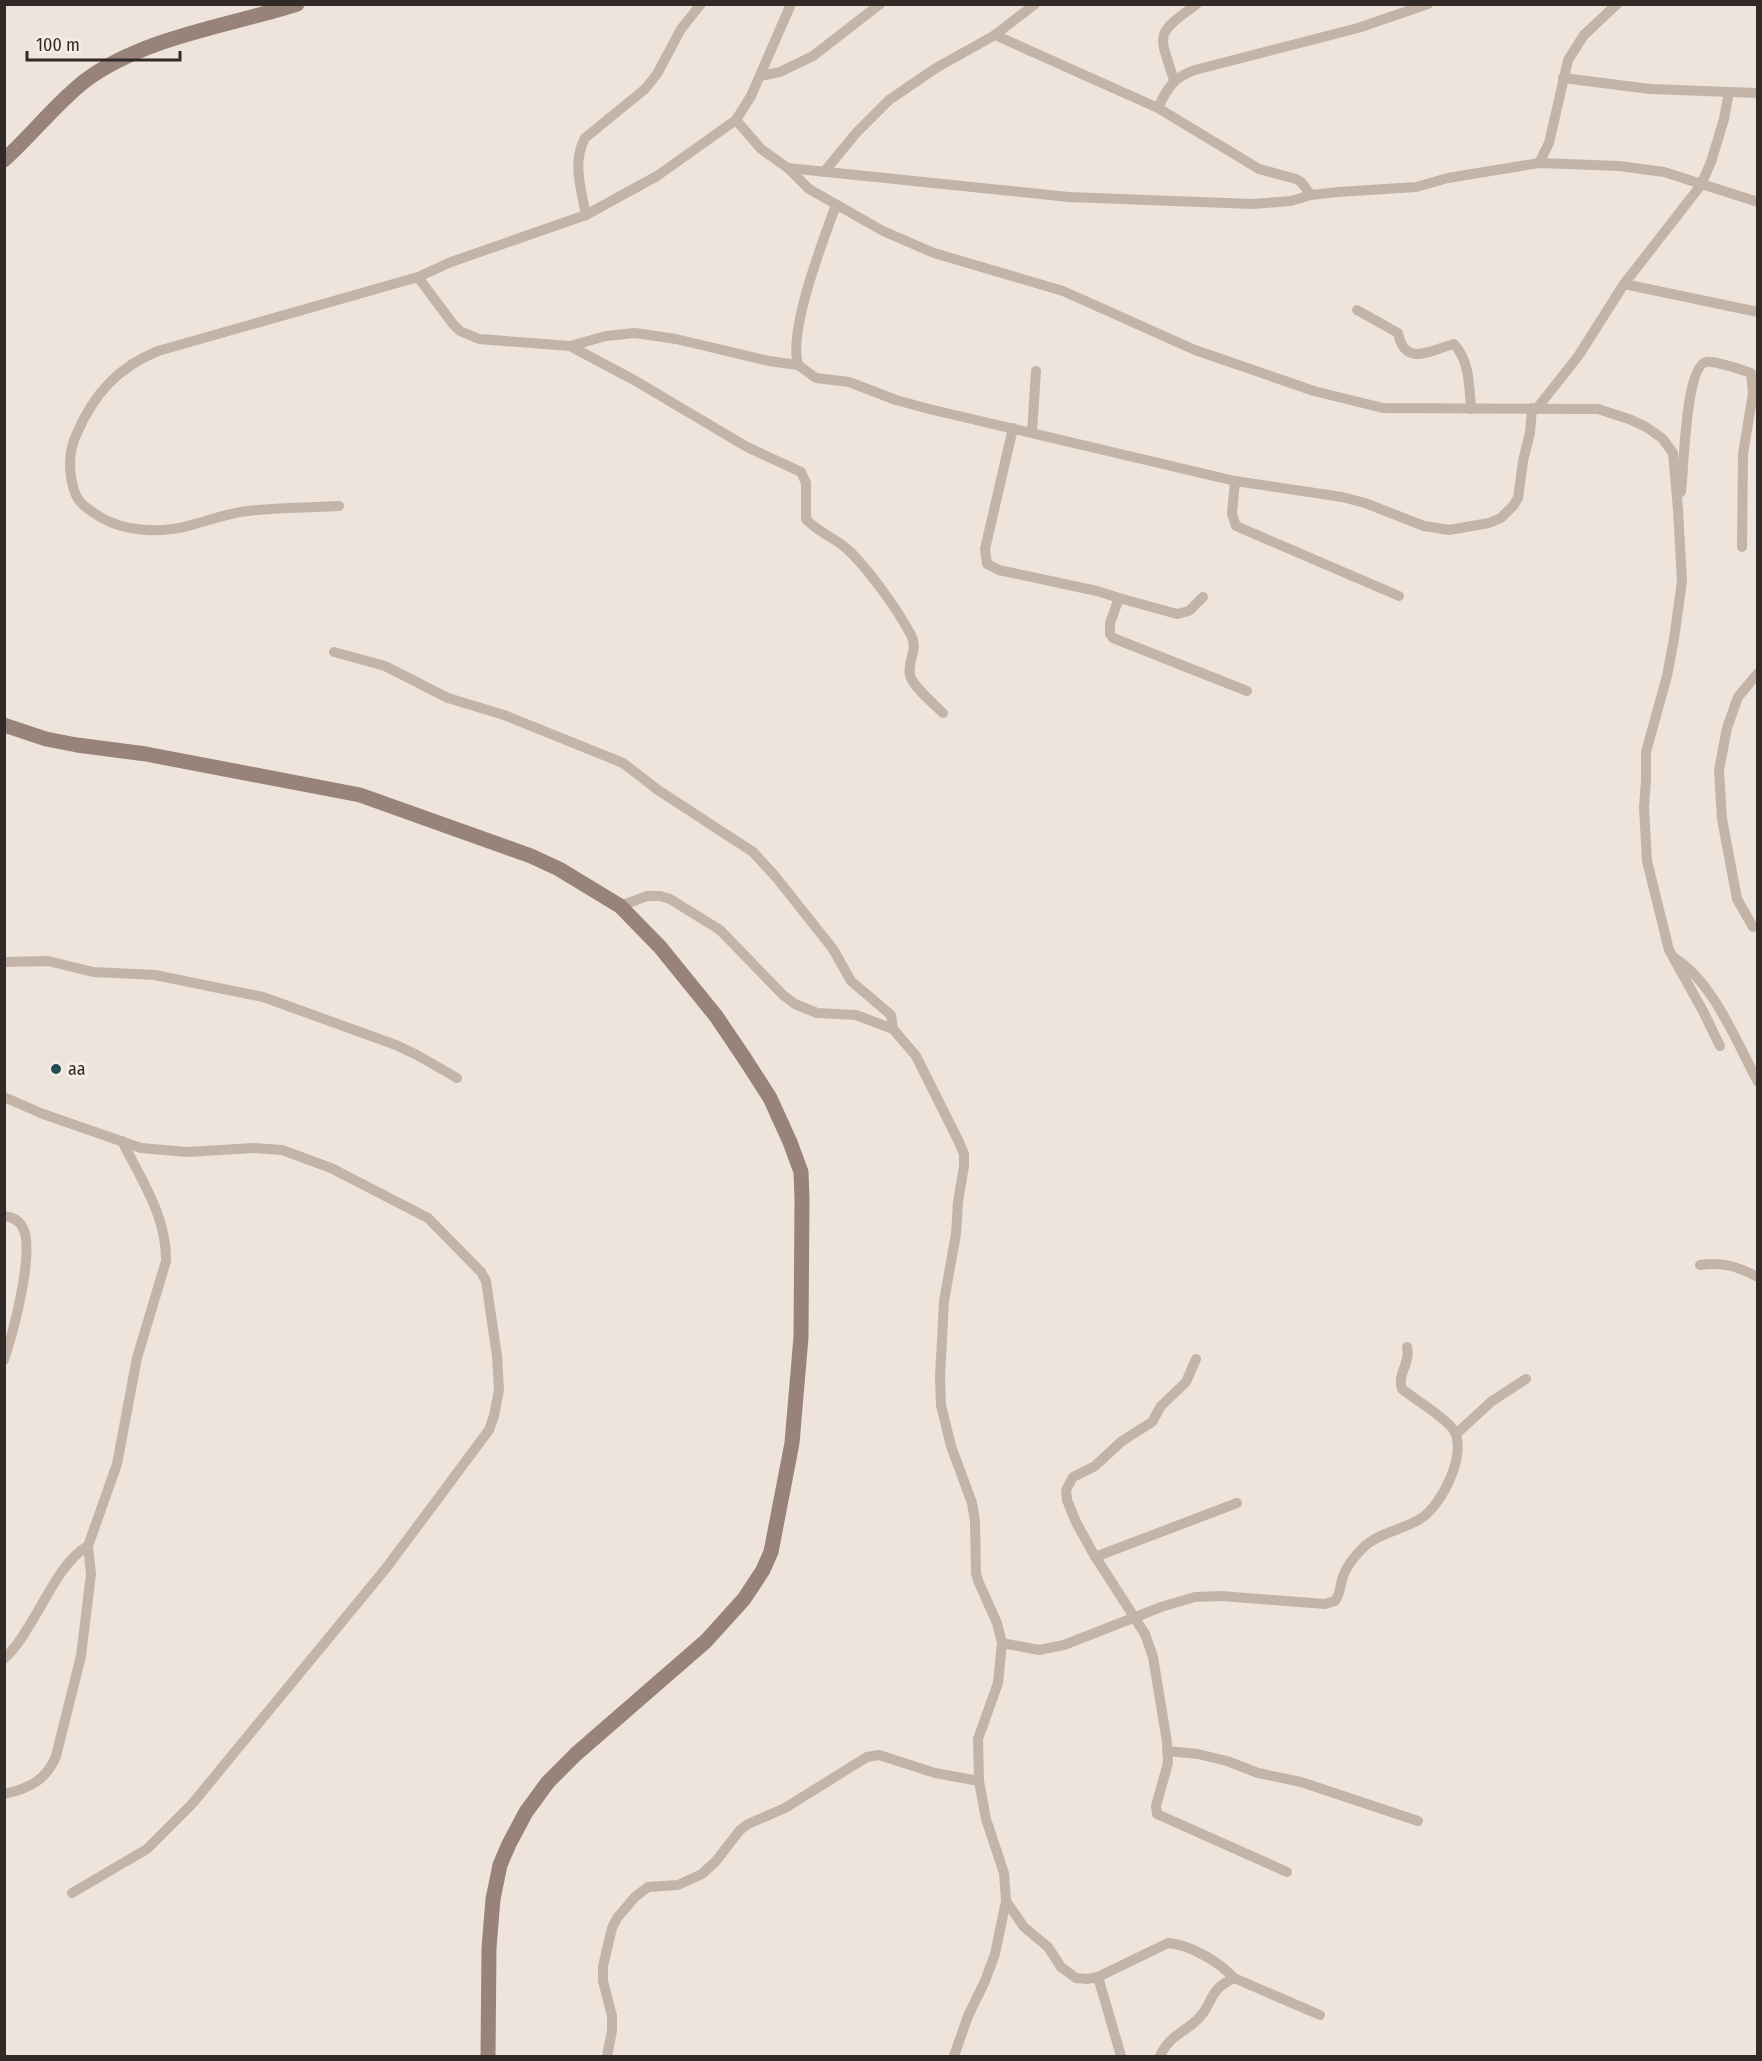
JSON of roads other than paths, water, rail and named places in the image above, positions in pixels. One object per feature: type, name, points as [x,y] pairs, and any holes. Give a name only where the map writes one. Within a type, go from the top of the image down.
[{"type":"main road","points":[[4,160],[59,103],[88,79],[126,58],[157,44],[297,4]]},
{"type":"main road","points":[[4,724],[45,739],[146,754],[360,795],[531,856],[582,881],[620,906],[660,947],[716,1016],[770,1098],[801,1172],[801,1337],[792,1443],[771,1552],[763,1570],[744,1599],[706,1641],[576,1754],[548,1782],[526,1812],[500,1865],[493,1899],[489,1948],[488,2056]]},
{"type":"street","points":[[586,215],[578,166],[580,147],[585,138],[645,89],[657,74],[681,28],[701,4]]},
{"type":"street","points":[[339,506],[249,510],[182,528],[160,530],[122,527],[106,521],[83,505],[75,494],[70,477],[70,450],[78,429],[101,391],[128,366],[147,356],[417,277],[451,262],[586,215],[657,176],[736,120],[760,76],[791,4]]},
{"type":"street","points":[[760,76],[780,72],[807,60],[880,4]]},
{"type":"street","points":[[824,172],[857,132],[889,100],[936,68],[995,35],[1035,4]]},
{"type":"street","points":[[1174,80],[1163,46],[1163,34],[1169,24],[1197,4]]},
{"type":"street","points":[[1158,108],[1167,88],[1182,74],[1348,31],[1428,4]]},
{"type":"street","points":[[1539,163],[1552,134],[1568,60],[1584,35],[1617,4]]},
{"type":"street","points":[[995,35],[1158,108],[1259,169],[1302,182],[1311,195]]},
{"type":"street","points":[[1563,78],[1650,89],[1758,93]]},
{"type":"street","points":[[417,277],[453,324],[470,336],[492,342],[570,346],[606,336],[635,333],[676,339],[769,361],[798,365],[816,378],[849,382],[929,410],[1032,432],[1235,481],[1342,497],[1365,503],[1410,522],[1449,530],[1489,523],[1508,513],[1518,498],[1521,472],[1535,407],[1579,355],[1624,284],[1701,185],[1711,162],[1724,119],[1729,92]]},
{"type":"street","points":[[736,120],[761,149],[788,168],[808,189],[883,231],[934,253],[1063,291],[1195,350],[1314,391],[1383,408],[1598,409],[1629,419],[1662,438],[1673,453],[1682,581],[1669,666],[1646,752],[1644,807],[1647,861],[1669,950],[1720,1046]]},
{"type":"street","points":[[788,168],[1091,199],[1252,204],[1291,201],[1311,195],[1416,187],[1448,178],[1539,163],[1619,166],[1664,172],[1758,202]]},
{"type":"street","points":[[798,365],[796,344],[801,314],[819,251],[836,205]]},
{"type":"street","points":[[1624,284],[1758,312]]},
{"type":"street","points":[[1357,310],[1398,333],[1403,348],[1408,352],[1422,354],[1454,344],[1466,363],[1471,409]]},
{"type":"street","points":[[570,346],[634,380],[747,447],[801,472],[806,483],[806,519],[844,546],[859,560],[883,593],[914,643],[909,669],[912,682],[943,713]]},
{"type":"street","points":[[1678,510],[1684,466],[1688,405],[1694,376],[1700,364],[1708,361],[1751,373],[1753,393],[1743,454],[1742,547]]},
{"type":"street","points":[[1032,432],[1036,371]]},
{"type":"street","points":[[1012,428],[985,549],[987,564],[999,570],[1097,591],[1177,614],[1189,611],[1203,597]]},
{"type":"street","points":[[1235,481],[1232,514],[1236,526],[1399,596]]},
{"type":"street","points":[[1119,598],[1109,628],[1113,638],[1247,691]]},
{"type":"street","points":[[334,652],[385,666],[448,698],[504,715],[585,746],[630,767],[658,790],[757,856],[833,949],[851,981],[891,1015],[893,1029]]},
{"type":"street","points":[[1753,927],[1737,899],[1722,819],[1719,770],[1727,728],[1738,697],[1758,673]]},
{"type":"street","points":[[620,906],[646,896],[670,899],[720,930],[783,995],[795,1004],[817,1013],[856,1015],[893,1029],[916,1056],[964,1154],[956,1234],[944,1301],[940,1377],[941,1406],[951,1446],[972,1503],[975,1521],[976,1574],[983,1596],[997,1623],[1002,1643],[998,1683],[978,1739],[979,1781],[983,1809],[1004,1873],[1006,1901],[995,1954],[986,1981],[964,2025],[954,2056]]},
{"type":"street","points":[[1674,957],[1689,967],[1699,978],[1724,1017],[1758,1082]]},
{"type":"street","points":[[4,962],[48,961],[93,972],[155,975],[263,997],[396,1045],[424,1058],[457,1078]]},
{"type":"street","points":[[4,1097],[44,1114],[141,1148],[187,1152],[254,1148],[282,1150],[331,1168],[422,1214],[448,1236],[481,1272],[486,1281],[497,1356],[499,1390],[489,1430],[387,1567],[202,1793],[147,1849],[72,1893]]},
{"type":"street","points":[[4,1794],[23,1789],[46,1775],[56,1756],[81,1656],[91,1574],[88,1546],[117,1464],[137,1358],[166,1261],[166,1247],[160,1220],[122,1141]]},
{"type":"street","points":[[4,1216],[14,1218],[19,1222],[26,1236],[20,1301],[4,1360]]},
{"type":"street","points":[[1700,1265],[1720,1263],[1740,1268],[1758,1277]]},
{"type":"street","points":[[1002,1643],[1039,1650],[1064,1646],[1175,1602],[1195,1598],[1221,1596],[1325,1604],[1335,1601],[1344,1574],[1365,1546],[1397,1528],[1418,1521],[1433,1507],[1449,1480],[1456,1462],[1458,1450],[1456,1434],[1448,1424],[1402,1389],[1400,1382],[1409,1354],[1407,1347]]},
{"type":"street","points":[[1196,1359],[1186,1382],[1161,1406],[1152,1422],[1128,1437],[1095,1466],[1075,1476],[1068,1484],[1067,1500],[1095,1557],[1145,1634],[1153,1658],[1168,1763],[1156,1812],[1159,1816],[1287,1872]]},
{"type":"street","points":[[1456,1434],[1492,1401],[1526,1379]]},
{"type":"street","points":[[1095,1557],[1237,1503]]},
{"type":"street","points":[[4,1659],[27,1631],[68,1564],[77,1552],[88,1546]]},
{"type":"street","points":[[1167,1751],[1218,1758],[1258,1773],[1301,1782],[1418,1821]]},
{"type":"street","points":[[606,2056],[612,2031],[612,2016],[603,1981],[603,1966],[612,1928],[617,1918],[635,1897],[648,1887],[678,1885],[702,1874],[716,1861],[740,1830],[748,1824],[785,1808],[867,1757],[879,1755],[935,1773],[979,1781]]},
{"type":"street","points":[[1006,1901],[1024,1927],[1048,1947],[1062,1967],[1076,1978],[1098,1977],[1168,1943],[1178,1944],[1226,1969],[1234,1978],[1320,2015]]},
{"type":"street","points":[[1098,1977],[1121,2056]]},
{"type":"street","points":[[1160,2056],[1167,2042],[1198,2019],[1211,1995],[1221,1984],[1234,1978]]},
{"type":"place","name":"aa","points":[[56,1069]]}]
